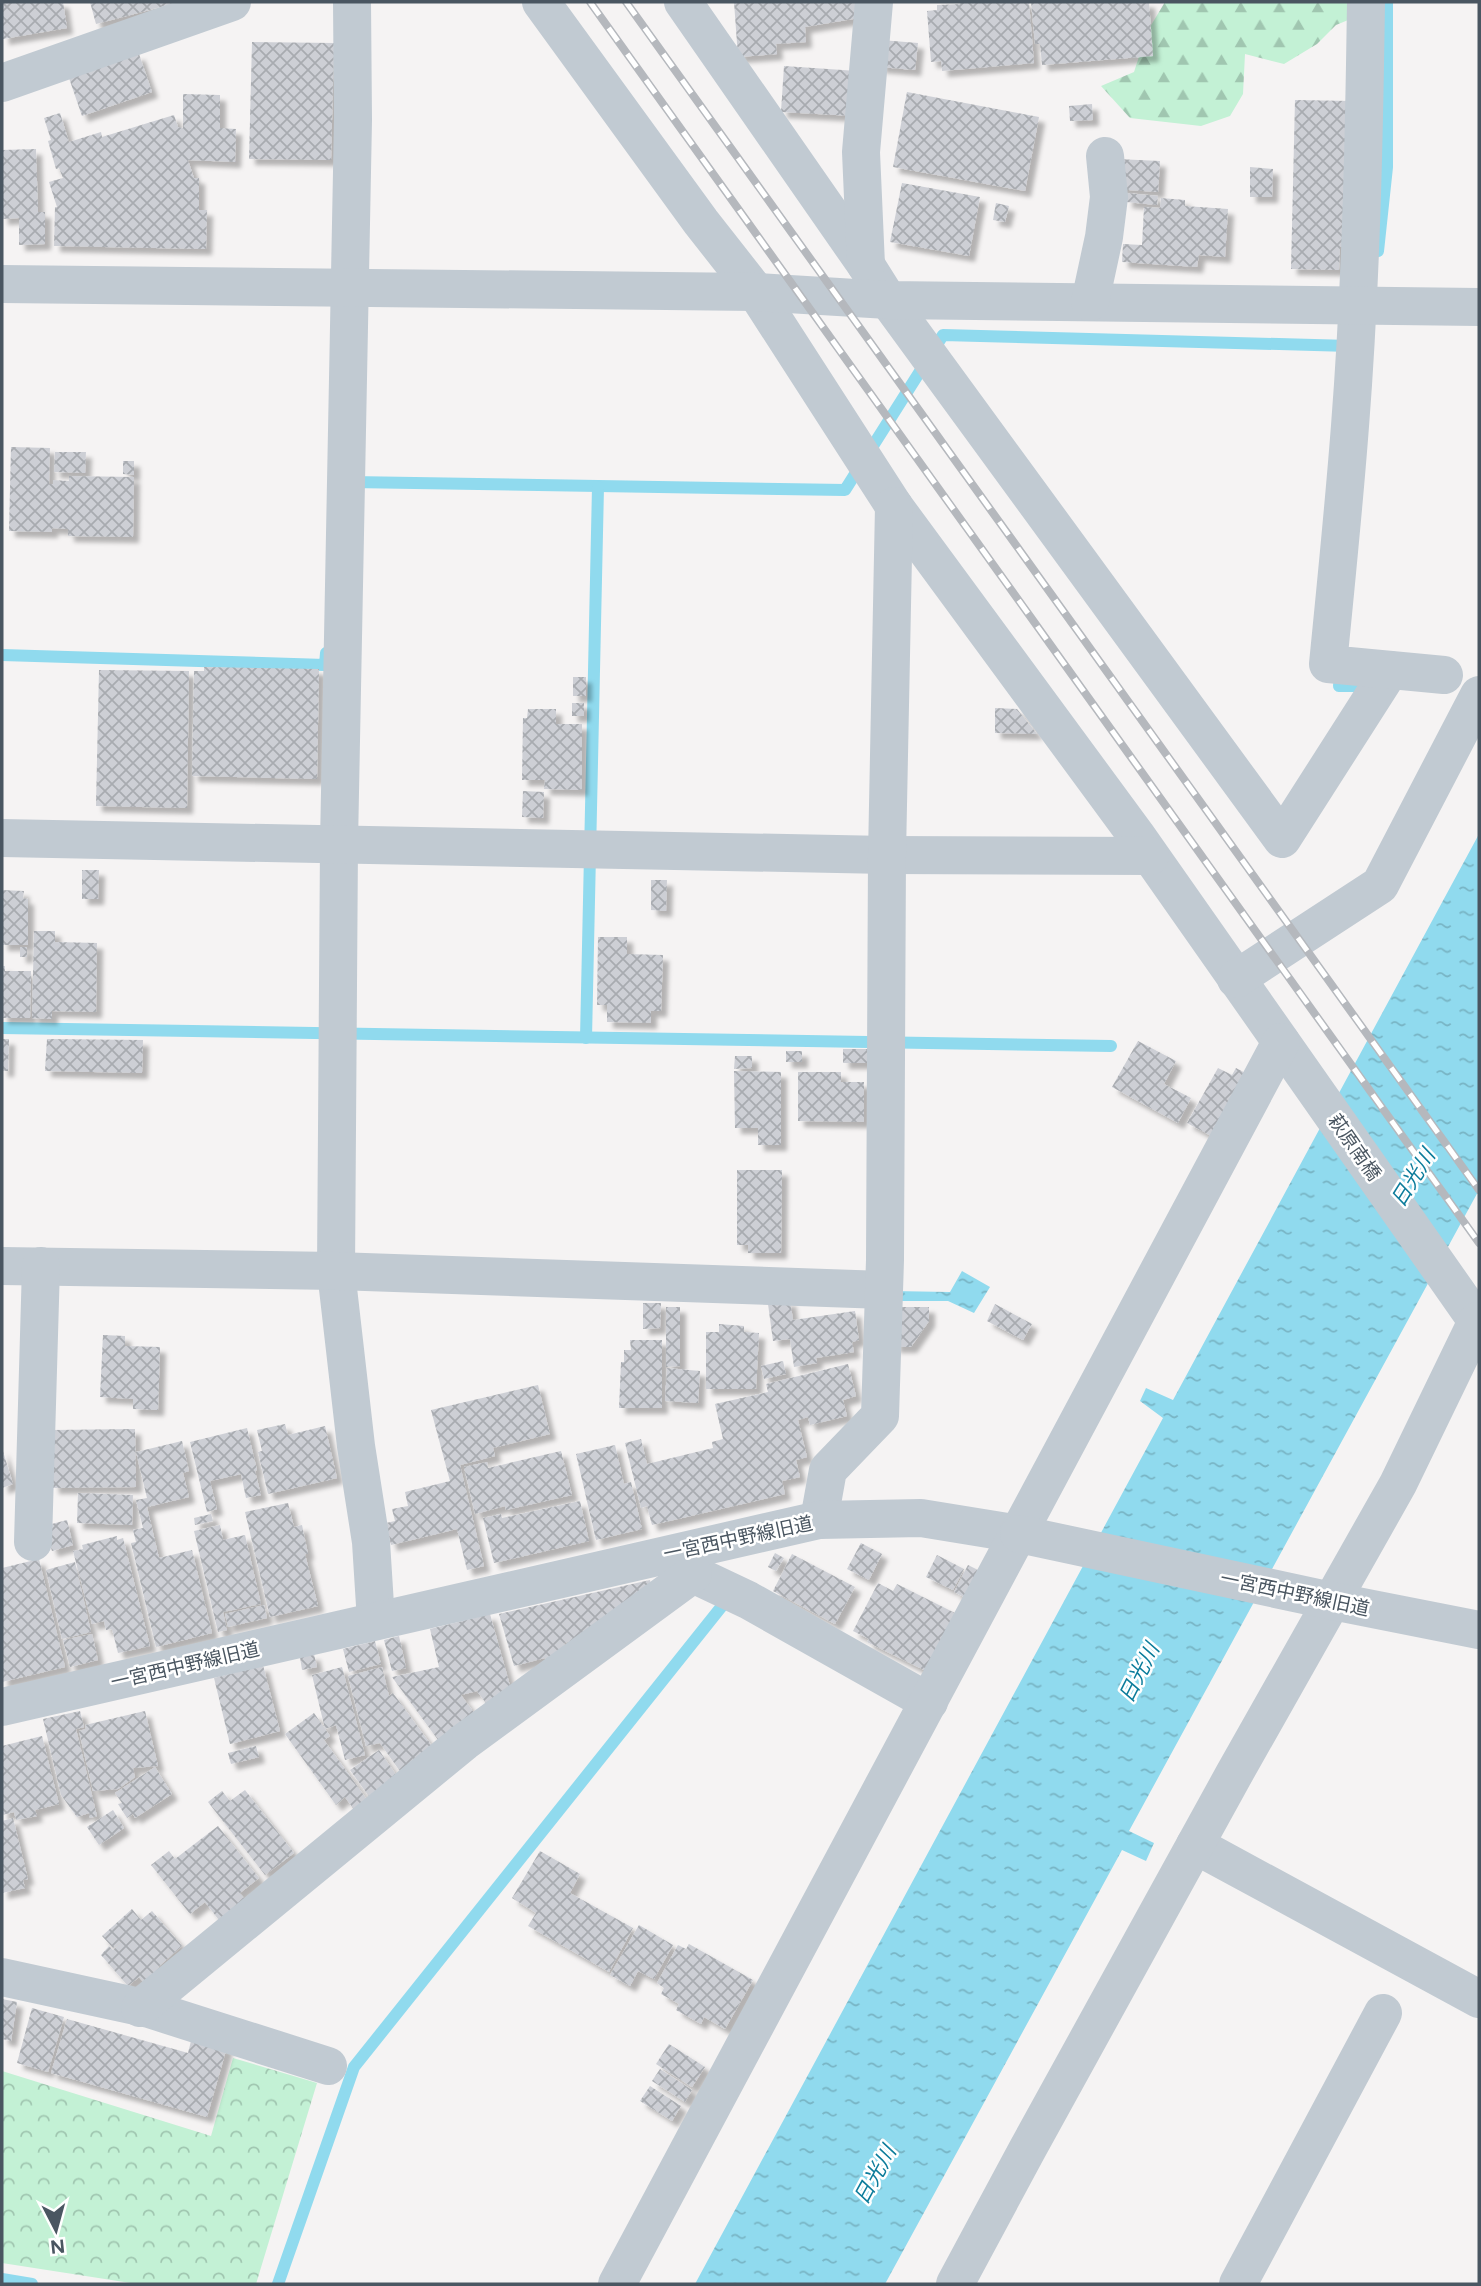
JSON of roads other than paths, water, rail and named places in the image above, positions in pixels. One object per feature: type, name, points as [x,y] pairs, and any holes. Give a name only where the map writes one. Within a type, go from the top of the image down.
[{"type":"street","points":[[2,83],[232,2]]},
{"type":"street","points":[[352,2],[353,120],[339,844],[336,1271],[356,1446],[371,1542],[376,1621]]},
{"type":"street","name":"萩原南橋","points":[[541,2],[701,222],[757,292],[894,506],[1150,856],[1478,1322]]},
{"type":"street","points":[[683,2],[888,300],[1282,839],[1390,670]]},
{"type":"street","points":[[866,265],[862,152],[874,2]]},
{"type":"street","points":[[1366,2],[1363,179],[1350,426],[1328,664],[1444,675]]},
{"type":"street","points":[[1090,302],[1104,237],[1108,197],[1105,156]]},
{"type":"street","points":[[2,308],[2,284],[757,292],[888,300],[1479,307]]},
{"type":"street","points":[[820,1520],[828,1470],[880,1416],[894,506]]},
{"type":"street","points":[[1236,979],[1380,885],[1479,695]]},
{"type":"street","points":[[2,838],[887,855],[1150,856]]},
{"type":"street","points":[[617,2284],[1281,1042]]},
{"type":"street","points":[[2,1266],[336,1271],[884,1290]]},
{"type":"street","points":[[33,1542],[41,1266]]},
{"type":"street","points":[[955,2284],[1195,1844],[1398,1484],[1478,1322]]},
{"type":"street","name":"一宮西中野線旧道","points":[[2,1707],[376,1621],[689,1562],[820,1520],[920,1518],[1019,1534],[1479,1630]]},
{"type":"street","points":[[140,2008],[464,1742],[689,1562],[748,1600],[929,1702]]},
{"type":"street","points":[[1195,1844],[1479,1999]]},
{"type":"street","points":[[2,1977],[149,2009],[328,2066]]},
{"type":"street","points":[[1238,2284],[1383,2012]]},
{"type":"water","name":"日光川","points":[[1479,834],[1479,1190],[1129,1831],[1154,1843],[1146,1861],[1122,1850],[885,2284],[695,2284],[1163,1418],[1140,1401],[1146,1388],[1173,1400]]},
{"type":"water","points":[[962,1271],[990,1287],[974,1313],[948,1301],[889,1301],[891,1291],[950,1292]]},
{"type":"waterway","points":[[1378,251],[1387,167],[1387,2]]},
{"type":"waterway","points":[[351,482],[845,490],[943,335],[1350,346]]},
{"type":"waterway","points":[[586,1038],[598,487]]},
{"type":"waterway","points":[[2,655],[325,665],[326,653]]},
{"type":"waterway","points":[[1340,670],[1339,686],[1368,686]]},
{"type":"waterway","points":[[2,1028],[1111,1046]]},
{"type":"waterway","points":[[278,2284],[354,2067],[722,1606]]},
{"type":"waterway","points":[[2,2279],[32,2284]]},
{"type":"railway","points":[[590,2],[1479,1243]]},
{"type":"railway","points":[[626,2],[1479,1190]]}]
